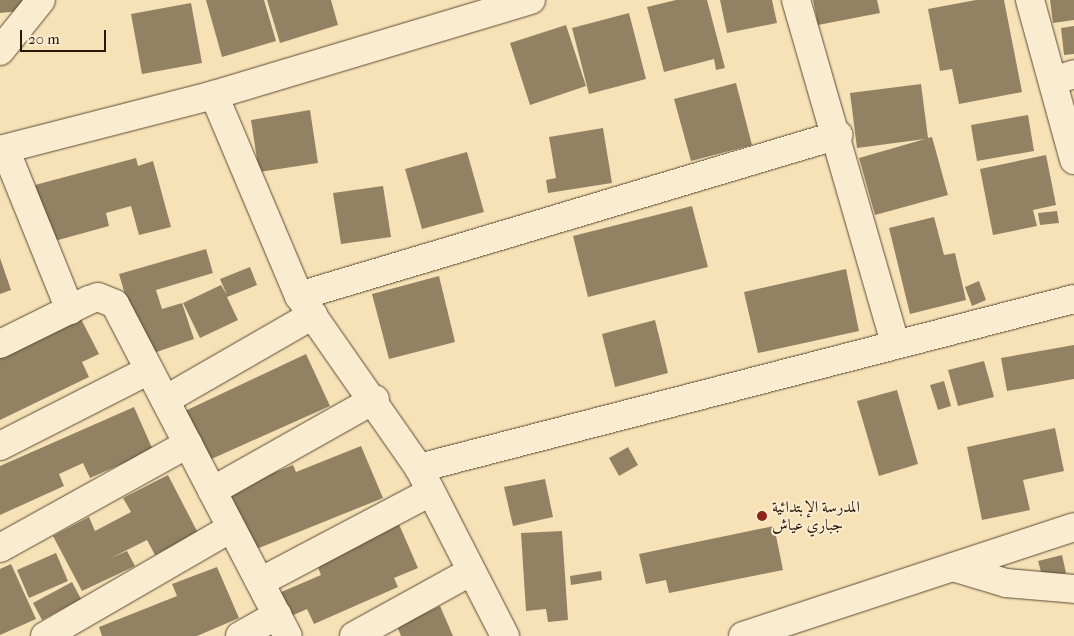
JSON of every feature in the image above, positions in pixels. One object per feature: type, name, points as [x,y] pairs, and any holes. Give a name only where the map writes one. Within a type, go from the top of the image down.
[{"type":"street","points":[[0,52],[41,0]]},
{"type":"street","points":[[70,310],[2,149],[214,95],[531,0]]},
{"type":"street","points":[[796,0],[838,135],[895,344]]},
{"type":"street","points":[[1030,0],[1063,78],[1074,160]]},
{"type":"street","points":[[214,95],[306,305],[375,400],[425,480],[470,572],[505,636]]},
{"type":"street","points":[[165,400],[306,305],[838,135]]},
{"type":"street","points":[[0,344],[98,297],[115,304],[283,626],[240,636]]},
{"type":"street","points":[[260,582],[425,480],[895,344],[1074,299]]},
{"type":"street","points":[[0,446],[149,370]]},
{"type":"street","points":[[212,491],[375,400]]},
{"type":"street","points":[[0,548],[188,444]]},
{"type":"street","points":[[752,635],[1074,526]]},
{"type":"street","points":[[45,636],[231,528]]},
{"type":"street","points":[[953,567],[1006,583],[1074,589]]},
{"type":"street","points":[[354,636],[470,572]]},
{"type":"building","points":[[0,0],[28,0],[29,10],[0,13]]},
{"type":"building","points":[[206,0],[264,0],[276,41],[222,57]]},
{"type":"building","points":[[267,0],[331,0],[338,25],[280,43]]},
{"type":"building","points":[[676,0],[707,0],[725,68],[716,70],[714,59],[664,72],[647,7]]},
{"type":"building","points":[[720,0],[772,0],[777,23],[727,33]]},
{"type":"building","points":[[813,0],[877,0],[880,13],[818,25]]},
{"type":"building","points":[[976,0],[1004,0],[1022,92],[959,104],[952,69],[940,71],[928,9]]},
{"type":"building","points":[[1050,0],[1074,0],[1074,20],[1053,23]]},
{"type":"building","points":[[191,3],[202,63],[142,74],[131,14]]},
{"type":"building","points":[[629,13],[646,79],[589,94],[572,28]]},
{"type":"building","points":[[566,25],[586,86],[530,105],[510,43]]},
{"type":"building","points":[[1074,26],[1074,54],[1064,55],[1061,28]]},
{"type":"building","points":[[736,83],[752,145],[691,161],[674,99]]},
{"type":"building","points":[[921,84],[928,138],[932,137],[948,195],[875,215],[859,158],[925,139],[857,148],[850,93]]},
{"type":"building","points":[[310,110],[318,163],[259,172],[251,120]]},
{"type":"building","points":[[1028,115],[1034,151],[977,161],[971,125]]},
{"type":"building","points":[[603,128],[612,183],[548,193],[546,180],[556,178],[549,137]]},
{"type":"building","points":[[467,152],[484,212],[422,229],[405,169]]},
{"type":"building","points":[[1046,155],[1056,205],[1033,210],[1037,226],[993,235],[980,169]]},
{"type":"building","points":[[136,158],[138,166],[153,161],[171,227],[139,235],[131,206],[106,213],[109,226],[51,242],[35,185]]},
{"type":"building","points":[[383,186],[391,237],[341,244],[333,193]]},
{"type":"building","points":[[692,206],[708,267],[588,297],[573,236]]},
{"type":"building","points":[[1057,211],[1059,223],[1040,225],[1038,213]]},
{"type":"building","points":[[934,217],[944,255],[955,253],[966,300],[910,314],[889,228]]},
{"type":"building","points":[[206,249],[213,273],[156,290],[162,309],[182,303],[194,339],[151,354],[138,317],[132,319],[119,274]]},
{"type":"building","points":[[0,258],[11,290],[0,294]]},
{"type":"building","points":[[250,267],[257,285],[227,297],[238,320],[200,338],[183,303],[221,285],[227,295],[220,279]]},
{"type":"building","points":[[846,269],[859,331],[758,353],[744,292]]},
{"type":"building","points":[[439,276],[455,342],[389,359],[372,294]]},
{"type":"building","points":[[979,281],[986,300],[972,306],[965,287]]},
{"type":"building","points":[[81,319],[99,354],[82,362],[89,377],[0,420],[0,353]]},
{"type":"building","points":[[655,320],[668,373],[615,387],[602,334]]},
{"type":"building","points":[[1074,345],[1074,379],[1007,391],[1001,358]]},
{"type":"building","points":[[306,354],[330,406],[207,461],[185,411]]},
{"type":"building","points":[[984,361],[994,397],[958,406],[948,370]]},
{"type":"building","points":[[944,381],[951,406],[938,410],[930,385]]},
{"type":"building","points":[[897,390],[918,464],[879,476],[857,401]]},
{"type":"building","points":[[134,407],[153,450],[90,478],[83,463],[59,474],[64,486],[0,515],[0,466]]},
{"type":"building","points":[[1055,428],[1064,471],[1023,480],[1030,510],[982,520],[967,447]]},
{"type":"building","points":[[361,446],[383,498],[254,550],[229,491],[293,465],[296,472]]},
{"type":"building","points":[[628,447],[638,465],[619,476],[609,458]]},
{"type":"building","points":[[168,475],[198,533],[155,555],[147,540],[111,558],[127,551],[135,566],[82,591],[53,536],[89,517],[95,531],[131,512],[123,498]]},
{"type":"building","points":[[545,479],[553,517],[513,526],[504,487]]},
{"type":"building","points":[[398,522],[418,568],[394,578],[398,587],[314,624],[307,609],[289,617],[279,593],[321,575],[315,560]]},
{"type":"building","points":[[774,526],[783,570],[669,593],[666,580],[646,584],[639,554]]},
{"type":"building","points":[[562,531],[568,620],[548,622],[546,609],[526,611],[521,533]]},
{"type":"building","points":[[56,553],[68,581],[29,598],[17,570]]},
{"type":"building","points":[[1062,555],[1066,573],[1043,579],[1038,561]]},
{"type":"building","points":[[11,564],[36,619],[0,635],[0,569]]},
{"type":"building","points":[[217,567],[239,618],[197,636],[102,636],[99,627],[177,596],[172,584]]},
{"type":"building","points":[[601,571],[602,580],[571,585],[570,576]]},
{"type":"building","points":[[72,582],[81,599],[42,620],[33,603]]},
{"type":"building","points":[[440,606],[453,636],[401,636],[397,626]]},
{"type":"place","name":"المدرسة الإبتدائية جباري عياش","points":[[762,516]]}]
